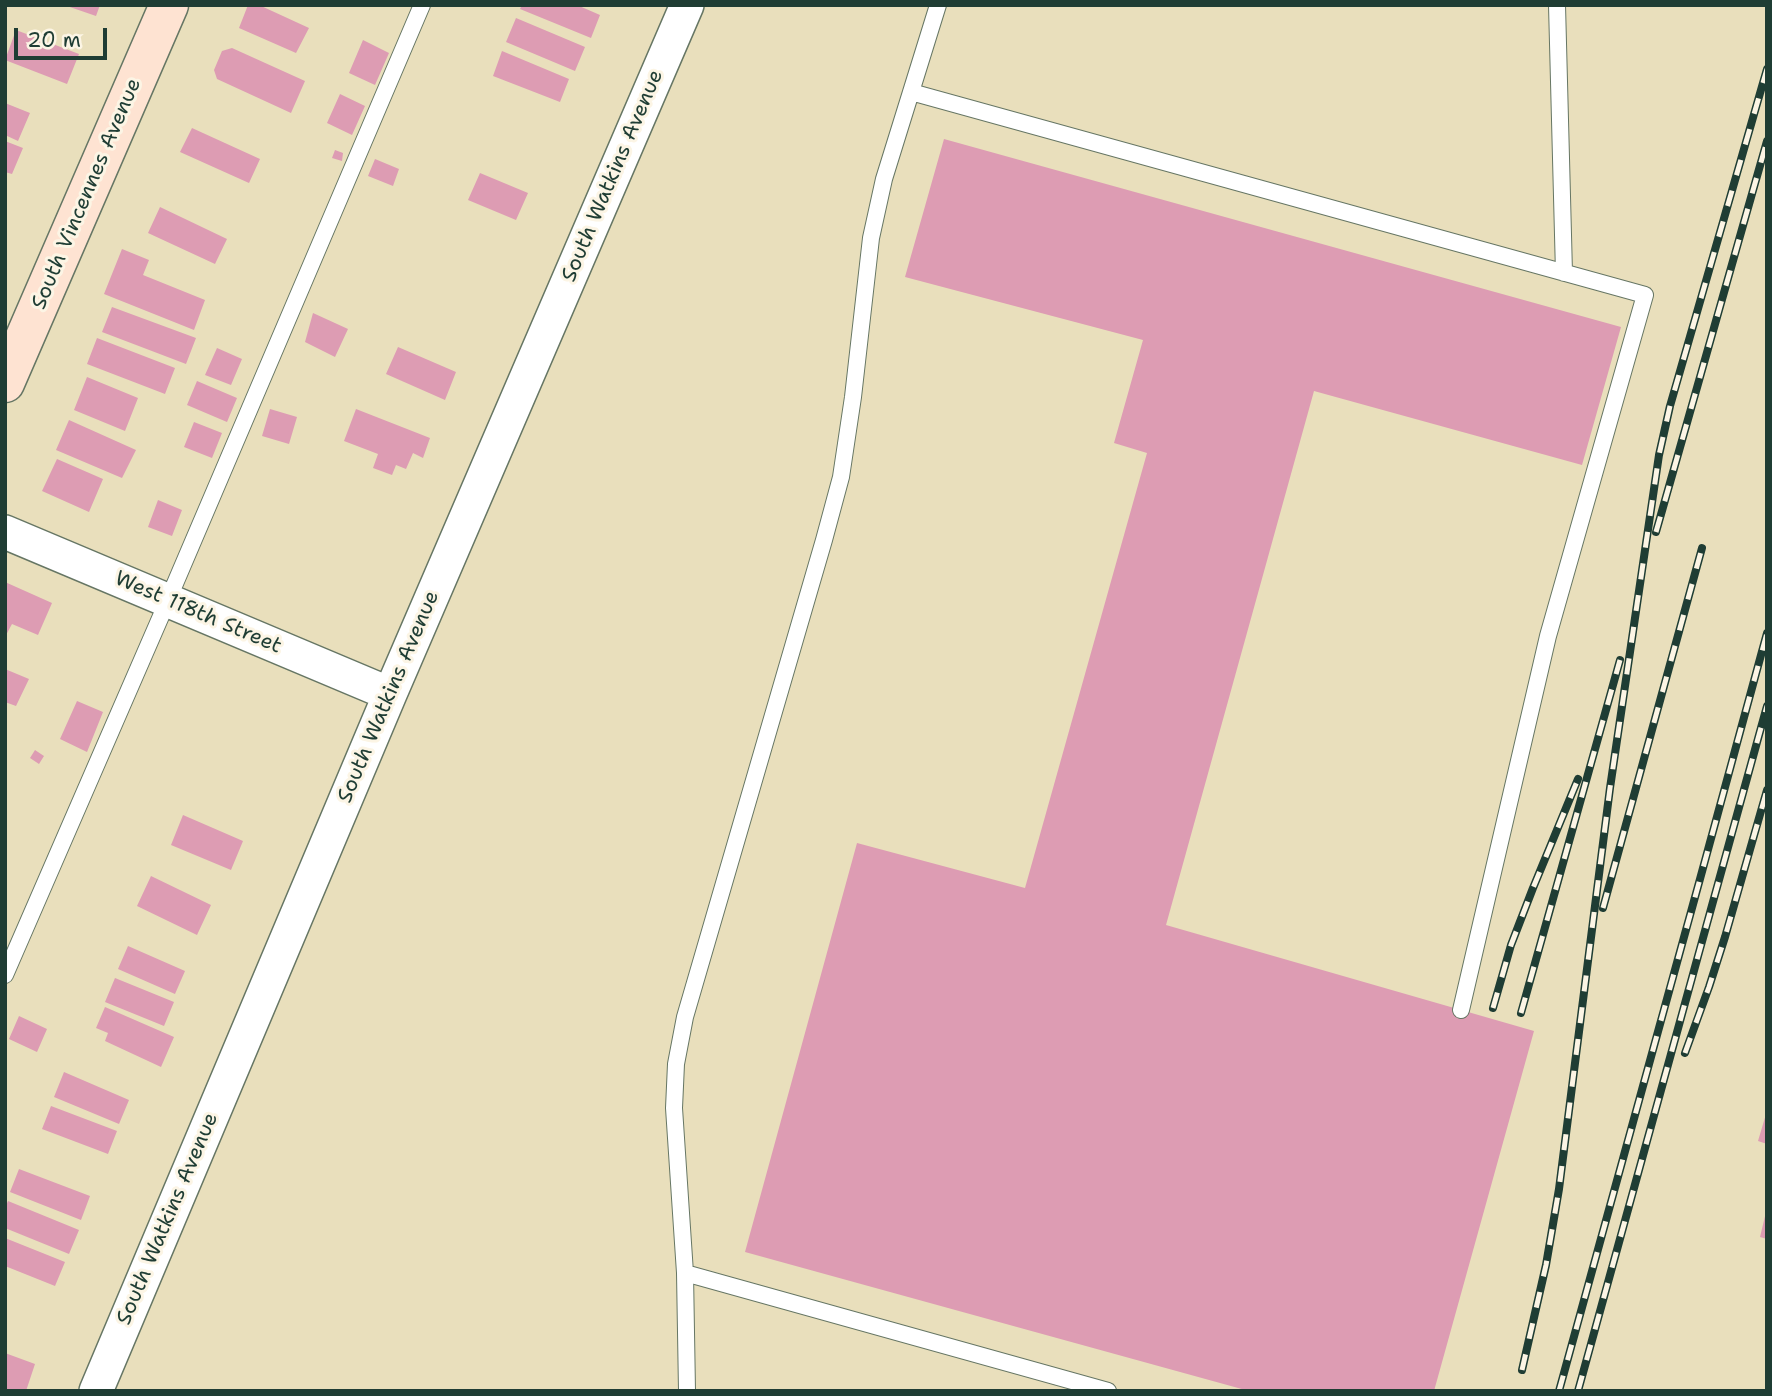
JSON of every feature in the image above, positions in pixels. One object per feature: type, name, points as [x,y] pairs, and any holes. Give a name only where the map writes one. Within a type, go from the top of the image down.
[{"type":"main road","name":"South Vincennes Avenue","points":[[5,383],[169,5]]},
{"type":"street","name":"South Watkins Avenue","points":[[96,1391],[390,694],[687,5]]},
{"type":"street","name":"West 118th Street","points":[[5,532],[390,694]]},
{"type":"lane","points":[[5,975],[422,5]]},
{"type":"lane","points":[[687,1391],[685,1273],[674,1108],[676,1064],[685,1017],[841,477],[871,238],[884,179],[938,5]]},
{"type":"lane","points":[[1557,5],[1564,273]]},
{"type":"lane","points":[[911,92],[1645,295],[1548,636],[1461,1010]]},
{"type":"lane","points":[[685,1273],[1108,1391]]},
{"type":"building","points":[[64,5],[100,5],[96,16]]},
{"type":"building","points":[[248,5],[259,5],[309,28],[296,53],[239,28]]},
{"type":"building","points":[[522,5],[577,5],[600,15],[591,38],[520,9]]},
{"type":"building","points":[[516,18],[585,47],[575,71],[506,42]]},
{"type":"building","points":[[16,30],[79,54],[67,84],[5,60]]},
{"type":"building","points":[[363,40],[389,53],[375,85],[349,73]]},
{"type":"building","points":[[232,48],[305,81],[291,113],[217,79],[214,70],[222,51]]},
{"type":"building","points":[[502,51],[569,79],[560,102],[493,76]]},
{"type":"building","points":[[340,94],[365,106],[352,135],[327,123]]},
{"type":"building","points":[[5,103],[30,113],[18,141],[5,135]]},
{"type":"building","points":[[192,128],[260,159],[249,183],[180,152]]},
{"type":"building","points":[[944,139],[1621,327],[1582,465],[1314,391],[1166,925],[1534,1031],[1434,1391],[1249,1391],[745,1252],[857,843],[1025,888],[1147,453],[1114,443],[1143,340],[905,277]]},
{"type":"building","points":[[5,141],[23,148],[12,174],[5,172]]},
{"type":"building","points":[[335,150],[343,153],[342,161],[332,158]]},
{"type":"building","points":[[375,159],[399,169],[393,186],[368,176]]},
{"type":"building","points":[[480,173],[528,193],[516,220],[468,200]]},
{"type":"building","points":[[160,207],[227,239],[215,264],[148,233]]},
{"type":"building","points":[[122,249],[149,260],[143,275],[205,300],[194,330],[104,294]]},
{"type":"building","points":[[112,307],[196,338],[186,364],[102,332]]},
{"type":"building","points":[[313,313],[348,329],[335,357],[305,342]]},
{"type":"building","points":[[97,338],[175,368],[165,394],[87,364]]},
{"type":"building","points":[[398,347],[456,372],[445,400],[386,374]]},
{"type":"building","points":[[217,348],[242,359],[231,385],[205,375]]},
{"type":"building","points":[[87,377],[138,398],[125,431],[74,410]]},
{"type":"building","points":[[197,381],[237,398],[227,422],[187,405]]},
{"type":"building","points":[[270,409],[297,417],[289,444],[262,436]]},
{"type":"building","points":[[356,409],[430,438],[423,458],[413,453],[406,469],[396,465],[392,475],[373,468],[378,454],[344,441]]},
{"type":"building","points":[[69,420],[136,450],[122,478],[56,450]]},
{"type":"building","points":[[194,422],[222,433],[212,458],[184,447]]},
{"type":"building","points":[[57,459],[103,479],[89,512],[42,491]]},
{"type":"building","points":[[158,500],[182,510],[172,536],[148,527]]},
{"type":"building","points":[[5,582],[52,603],[38,635],[12,624],[5,637]]},
{"type":"building","points":[[5,669],[29,679],[16,706],[5,702]]},
{"type":"building","points":[[77,701],[103,712],[87,752],[60,739]]},
{"type":"building","points":[[35,750],[44,756],[39,764],[30,758]]},
{"type":"building","points":[[183,815],[243,841],[231,870],[171,845]]},
{"type":"building","points":[[151,876],[211,905],[197,935],[137,906]]},
{"type":"building","points":[[128,946],[185,971],[175,994],[118,969]]},
{"type":"building","points":[[115,978],[174,1002],[164,1026],[105,1002]]},
{"type":"building","points":[[105,1007],[174,1037],[161,1067],[105,1041],[108,1033],[96,1028]]},
{"type":"building","points":[[19,1016],[47,1029],[37,1052],[9,1039]]},
{"type":"building","points":[[64,1072],[129,1100],[119,1124],[54,1097]]},
{"type":"building","points":[[51,1106],[117,1131],[108,1154],[42,1129]]},
{"type":"building","points":[[1767,1114],[1767,1144],[1758,1141]]},
{"type":"building","points":[[19,1169],[90,1196],[81,1220],[10,1192]]},
{"type":"building","points":[[8,1201],[79,1230],[69,1254],[5,1228],[5,1208]]},
{"type":"building","points":[[1767,1213],[1767,1239],[1760,1237]]},
{"type":"building","points":[[5,1238],[65,1262],[55,1286],[5,1266]]},
{"type":"building","points":[[5,1353],[35,1364],[26,1391],[5,1391]]},
{"type":"railway","points":[[1522,1370],[1546,1265],[1559,1189],[1610,788],[1659,455],[1670,406],[1767,69]]},
{"type":"railway","points":[[1656,532],[1767,141]]},
{"type":"railway","points":[[1603,908],[1702,548]]},
{"type":"railway","points":[[1559,1391],[1767,633]]},
{"type":"railway","points":[[1521,1013],[1620,660]]},
{"type":"railway","points":[[1578,1391],[1767,706]]},
{"type":"railway","points":[[1493,1008],[1511,945],[1578,779]]},
{"type":"railway","points":[[1685,1053],[1725,937],[1767,790]]}]
